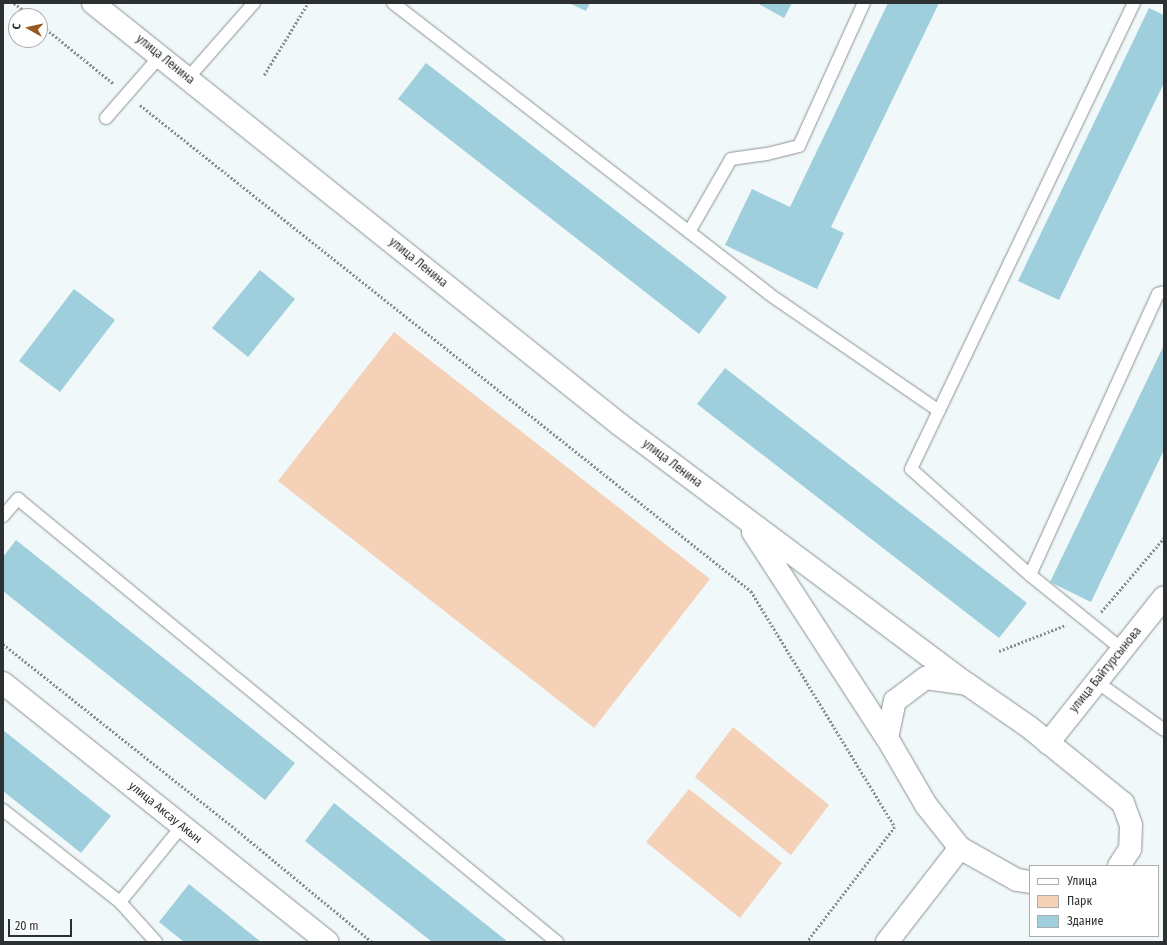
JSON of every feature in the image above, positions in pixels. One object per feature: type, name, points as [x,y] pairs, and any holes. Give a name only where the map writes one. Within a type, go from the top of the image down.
[{"type":"street","name":"улица Ленина","points":[[93,3],[619,424],[744,520],[1048,743],[1123,803],[1131,825],[1130,849],[1120,865]]},
{"type":"street","points":[[744,520],[887,738],[926,805],[960,848],[1017,880],[1029,882]]},
{"type":"street","name":"улица Байтурсынова","points":[[1048,743],[1164,597]]},
{"type":"street","points":[[887,738],[895,701],[926,678],[967,684]]},
{"type":"street","name":"улица Аксау Акын","points":[[3,683],[327,942]]},
{"type":"street","points":[[887,942],[960,848]]},
{"type":"lane","points":[[188,78],[254,3]]},
{"type":"lane","points":[[393,3],[769,294],[939,411]]},
{"type":"lane","points":[[689,232],[731,159],[767,154],[800,146],[864,3]]},
{"type":"lane","points":[[1122,650],[1030,574],[911,469],[1134,3]]},
{"type":"lane","points":[[106,118],[160,56]]},
{"type":"lane","points":[[1030,574],[1158,294],[1164,292]]},
{"type":"lane","points":[[3,516],[18,499],[557,942]]},
{"type":"lane","points":[[1097,682],[1164,730]]},
{"type":"lane","points":[[3,810],[120,902],[156,942]]},
{"type":"lane","points":[[120,902],[182,826]]},
{"type":"path","points":[[264,75],[308,3]]},
{"type":"path","points":[[48,30],[751,591],[895,827],[807,942]]},
{"type":"path","points":[[3,644],[238,830],[372,942]]},
{"type":"green space","points":[[394,332],[710,579],[594,728],[278,481]]},
{"type":"green space","points":[[733,727],[829,805],[791,855],[695,777]]},
{"type":"green space","points":[[689,789],[782,863],[740,918],[646,842]]},
{"type":"building","points":[[569,3],[590,3],[586,11]]},
{"type":"building","points":[[757,3],[792,3],[784,18]]},
{"type":"building","points":[[888,3],[939,3],[831,227],[844,233],[817,289],[725,245],[752,189],[790,207]]},
{"type":"building","points":[[1149,8],[1164,15],[1164,83],[1059,300],[1018,281]]},
{"type":"building","points":[[426,63],[727,297],[699,334],[398,99]]},
{"type":"building","points":[[260,270],[295,299],[248,357],[212,328]]},
{"type":"building","points":[[74,289],[115,320],[60,392],[19,361]]},
{"type":"building","points":[[1164,345],[1164,450],[1091,602],[1050,582]]},
{"type":"building","points":[[725,368],[1027,603],[999,638],[697,404]]},
{"type":"building","points":[[16,540],[295,763],[265,800],[3,591],[3,557]]},
{"type":"building","points":[[3,730],[111,816],[81,853],[3,791]]},
{"type":"building","points":[[334,803],[508,942],[432,942],[305,841]]},
{"type":"building","points":[[189,884],[261,942],[184,942],[159,922]]}]
